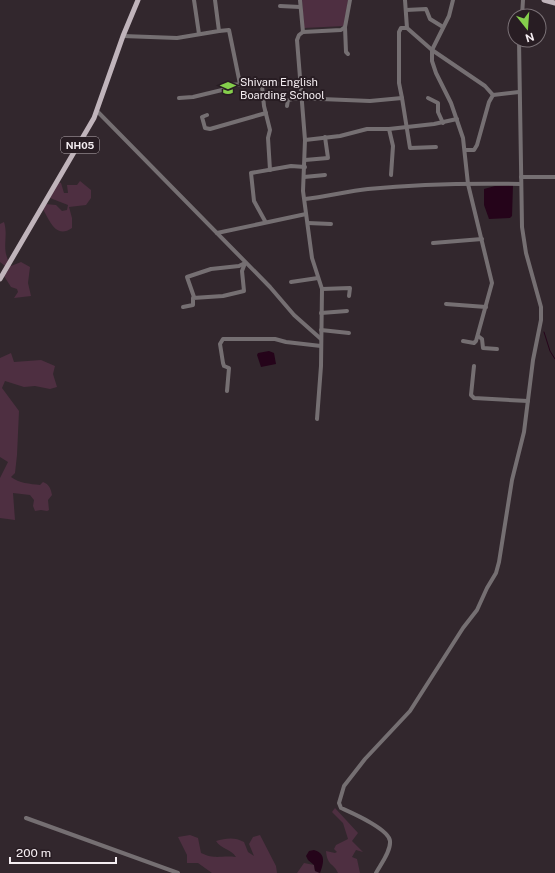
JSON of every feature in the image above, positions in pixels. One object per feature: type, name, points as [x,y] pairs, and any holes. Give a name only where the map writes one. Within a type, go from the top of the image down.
[{"type":"main road","name":"NH05","points":[[0,279],[40,207],[78,147],[97,111],[123,36],[138,0]]},
{"type":"main road","points":[[544,0],[555,3]]},
{"type":"street","points":[[194,0],[199,34]]},
{"type":"street","points":[[215,0],[219,31]]},
{"type":"street","points":[[300,0],[303,32]]},
{"type":"street","points":[[348,54],[346,52],[345,28],[350,0]]},
{"type":"street","points":[[405,0],[407,28]]},
{"type":"street","points":[[453,0],[449,16],[432,50],[436,72],[457,120],[466,150],[465,167],[468,184],[492,283],[478,336],[474,343],[463,341]]},
{"type":"street","points":[[280,6],[300,7]]},
{"type":"street","points":[[406,10],[426,9],[430,19],[443,27]]},
{"type":"street","points":[[317,420],[321,366],[322,289],[312,258],[303,191],[305,140],[297,40],[299,35],[303,32],[341,30],[345,28]]},
{"type":"street","points":[[436,147],[410,148],[399,83],[399,32],[401,28],[407,28],[432,50],[485,86],[493,95]]},
{"type":"street","points":[[123,36],[177,38],[229,30],[240,84]]},
{"type":"street","points":[[376,873],[389,848],[389,837],[370,823],[341,808],[339,803],[340,796],[354,772],[410,711],[463,628],[477,610],[496,572],[512,480],[524,432],[533,360],[541,320],[541,306],[526,253],[522,227],[519,48]]},
{"type":"street","points":[[179,98],[193,97],[222,90],[226,85],[264,83],[300,84]]},
{"type":"street","points":[[264,83],[262,86],[263,98],[270,130],[268,138],[270,170]]},
{"type":"street","points":[[493,95],[519,92]]},
{"type":"street","points":[[466,150],[474,150],[477,145],[489,102],[493,95]]},
{"type":"street","points":[[287,106],[288,100],[302,98],[370,101],[402,98]]},
{"type":"street","points":[[428,98],[438,103],[438,112],[443,123]]},
{"type":"street","points":[[97,111],[270,287],[294,315],[321,338]]},
{"type":"street","points":[[207,115],[202,117],[205,128],[210,129],[266,113]]},
{"type":"street","points":[[305,140],[340,136],[367,129],[389,129],[457,120]]},
{"type":"street","points":[[389,129],[393,146],[391,175]]},
{"type":"street","points":[[305,160],[328,158],[325,137]]},
{"type":"street","points":[[265,222],[254,200],[251,173],[291,166],[305,166]]},
{"type":"street","points":[[304,177],[325,175]]},
{"type":"street","points":[[521,177],[555,177]]},
{"type":"street","points":[[305,200],[328,197],[353,190],[368,188],[490,182],[521,184]]},
{"type":"street","points":[[217,233],[306,214]]},
{"type":"street","points":[[308,223],[331,224]]},
{"type":"street","points":[[434,243],[482,239]]},
{"type":"street","points":[[183,308],[193,306],[194,297],[188,277],[202,272],[239,266],[245,263]]},
{"type":"street","points":[[194,297],[223,296],[244,291],[242,271],[245,263]]},
{"type":"street","points":[[291,282],[318,278]]},
{"type":"street","points":[[322,289],[350,288],[349,296]]},
{"type":"street","points":[[446,304],[486,307]]},
{"type":"street","points":[[321,313],[347,311]]},
{"type":"street","points":[[321,330],[349,333]]},
{"type":"street","points":[[478,336],[482,339],[483,348],[497,349]]},
{"type":"street","points":[[227,391],[229,368],[224,366],[223,363],[220,344],[223,339],[275,339],[286,342],[321,346]]},
{"type":"street","points":[[474,366],[471,395],[474,398],[528,401]]},
{"type":"street","points":[[26,818],[178,873]]},
{"type":"shaded area","points":[[302,0],[348,0],[344,26],[304,28]]},
{"type":"shaded area","points":[[80,181],[91,190],[91,198],[86,205],[69,207],[72,218],[72,228],[66,231],[57,230],[50,222],[42,208],[45,204],[56,205],[62,211],[67,210],[68,205],[50,198],[58,182],[61,183],[64,193],[68,193],[67,185],[77,185]]},
{"type":"shaded area","points":[[513,185],[512,216],[510,218],[489,219],[484,205],[484,189],[495,186]]},
{"type":"shaded area","points":[[4,222],[6,233],[5,248],[8,260],[11,266],[21,262],[30,267],[28,283],[31,296],[14,298],[18,292],[17,289],[11,287],[4,276],[9,269],[0,262],[0,224]]},
{"type":"shaded area","points":[[269,351],[274,353],[276,364],[261,367],[257,355],[258,353]]},
{"type":"shaded area","points":[[11,353],[14,362],[41,360],[55,366],[53,374],[57,387],[50,389],[35,386],[24,387],[5,381],[2,388],[19,411],[15,473],[11,477],[29,484],[40,485],[43,482],[47,484],[52,495],[48,500],[49,510],[35,511],[33,506],[34,500],[30,495],[13,493],[15,520],[0,518],[0,478],[8,462],[0,457],[0,358]]},
{"type":"shaded area","points":[[335,808],[358,833],[352,841],[363,852],[356,850],[352,857],[357,859],[360,873],[338,873],[329,862],[326,851],[337,852],[334,849],[336,845],[348,839],[343,823],[332,812]]},
{"type":"shaded area","points":[[190,835],[198,838],[201,853],[215,857],[236,857],[216,841],[230,838],[241,840],[244,842],[248,852],[254,856],[249,844],[253,837],[260,835],[276,866],[277,873],[212,873],[198,863],[187,863],[187,855],[178,837]]},
{"type":"shaded area","points":[[314,850],[321,853],[323,859],[320,873],[315,871],[314,865],[306,856],[309,851]]},
{"type":"shaded area","points":[[304,863],[314,865],[315,871],[320,873],[297,873]]},
{"type":"waterway","points":[[544,332],[550,351],[555,359]]},
{"type":"place","name":"Shivam English Boarding School","points":[[228,88]]}]
